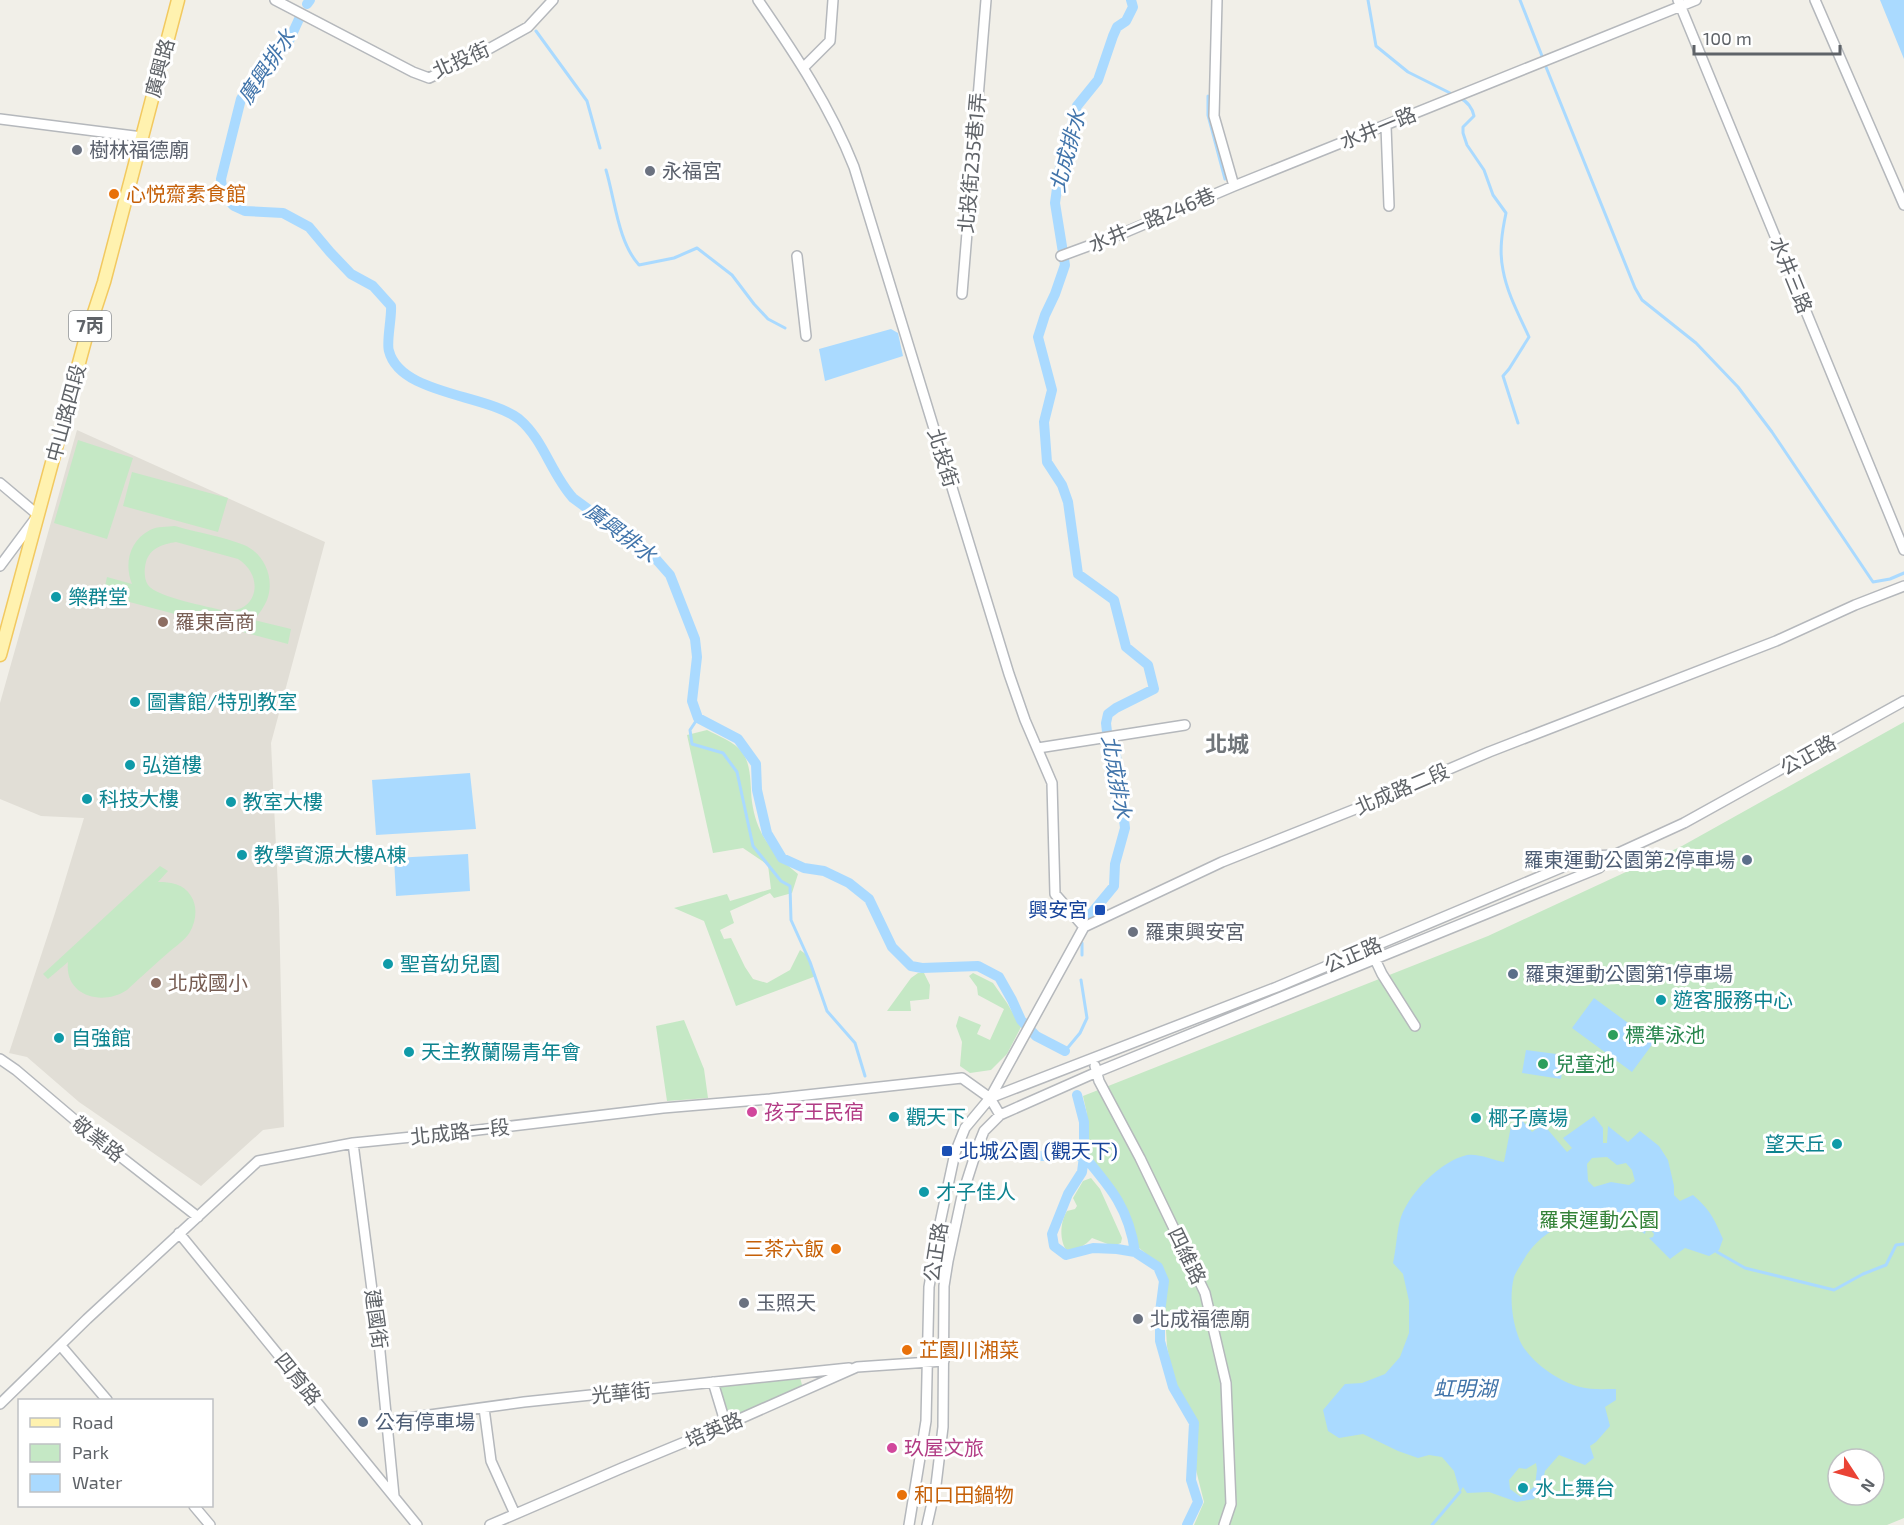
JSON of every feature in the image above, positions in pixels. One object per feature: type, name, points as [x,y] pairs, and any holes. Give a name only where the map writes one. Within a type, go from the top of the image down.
[{"type":"main road","name":"廣興路","points":[[142,137],[178,0]]},
{"type":"main road","name":"中山路四段","points":[[0,655],[142,137]]},
{"type":"street","name":"北投街","points":[[275,0],[413,72],[429,78],[528,27],[553,0]]},
{"type":"street","name":"北投街","points":[[758,0],[804,67],[843,139],[854,167],[1009,674],[1052,783],[1055,894],[1084,927]]},
{"type":"street","points":[[804,67],[830,40],[833,0]]},
{"type":"street","name":"北投街235巷1弄","points":[[962,294],[986,0]]},
{"type":"street","points":[[1217,0],[1214,116],[1234,186]]},
{"type":"street","name":"水井一路","points":[[1234,186],[1386,126],[1680,3],[1696,0]]},
{"type":"street","points":[[1815,0],[1904,205]]},
{"type":"street","name":"水井三路","points":[[1680,3],[1904,550]]},
{"type":"street","points":[[0,119],[142,137]]},
{"type":"street","points":[[1386,126],[1389,206]]},
{"type":"street","name":"水井一路246巷","points":[[1066,254],[1234,186]]},
{"type":"street","points":[[796,256],[806,336]]},
{"type":"street","points":[[0,483],[38,515],[0,566]]},
{"type":"street","name":"北成路二段","points":[[1084,927],[1222,862],[1358,808],[1489,752],[1776,640],[1904,586]]},
{"type":"street","name":"公正路","points":[[927,1525],[936,1485],[943,1427],[944,1286],[962,1196],[984,1131],[1000,1115],[1097,1072],[1599,868],[1614,855],[1684,823],[1904,701]]},
{"type":"street","points":[[1038,748],[1185,725]]},
{"type":"street","name":"公正路","points":[[909,1525],[926,1421],[929,1287],[948,1184],[955,1153],[965,1128],[990,1098],[1277,987],[1589,856],[1614,855]]},
{"type":"street","points":[[990,1098],[1084,927]]},
{"type":"street","points":[[1370,947],[1382,974],[1415,1026]]},
{"type":"street","points":[[1092,1058],[1097,1072]]},
{"type":"street","name":"敬業路","points":[[0,1059],[89,1132],[198,1216]]},
{"type":"street","name":"四維路","points":[[1097,1072],[1099,1081],[1140,1158],[1205,1293],[1226,1383],[1231,1504],[1224,1525]]},
{"type":"street","name":"北成路一段","points":[[0,1404],[83,1323],[258,1161],[353,1143],[663,1108],[962,1078],[990,1098],[1000,1115]]},
{"type":"street","name":"建國街","points":[[353,1143],[380,1352],[394,1496]]},
{"type":"street","name":"四育路","points":[[179,1233],[417,1525]]},
{"type":"street","points":[[61,1346],[105,1399]]},
{"type":"street","name":"培英路","points":[[490,1525],[857,1367],[944,1361]]},
{"type":"street","name":"光華街","points":[[386,1421],[857,1367]]},
{"type":"street","points":[[713,1382],[726,1425]]},
{"type":"street","points":[[484,1408],[491,1461],[515,1514]]},
{"type":"street","points":[[195,1507],[210,1525]]},
{"type":"shaded area","name":"羅東高商","points":[[77,430],[325,542],[271,743],[279,909],[284,1127],[263,1130],[201,1186],[79,1102],[27,1057],[9,1053],[84,818],[41,816],[0,799],[0,703]]},
{"type":"green space","points":[[78,440],[133,458],[107,539],[54,523]]},
{"type":"green space","points":[[132,472],[228,498],[218,532],[123,506]]},
{"type":"green space","points":[[175,526],[236,542],[258,554],[266,568],[270,584],[267,600],[254,620],[291,629],[288,644],[103,595],[107,577],[132,584],[128,569],[130,554],[137,540],[153,529]],"holes":[[[176,542],[238,559],[247,566],[252,575],[254,592],[251,600],[236,610],[225,611],[172,598],[153,590],[145,577],[145,565],[151,553],[162,546]]]},
{"type":"green space","name":"羅東運動公園","points":[[1904,722],[1904,1518],[1887,1525],[1194,1525],[1204,1502],[1194,1462],[1191,1418],[1173,1379],[1167,1346],[1164,1269],[1138,1247],[1115,1192],[1090,1163],[1087,1114],[1083,1096],[1488,936],[1682,846]]},
{"type":"green space","points":[[707,730],[731,742],[742,752],[749,769],[754,814],[762,834],[781,859],[798,874],[792,893],[774,898],[770,893],[730,911],[734,923],[720,930],[724,939],[731,938],[753,979],[767,983],[790,970],[800,950],[807,955],[816,976],[736,1006],[704,921],[674,908],[727,894],[730,901],[771,889],[768,865],[743,848],[713,853],[687,735]]},
{"type":"green space","points":[[160,866],[168,871],[158,882],[181,886],[188,892],[195,905],[194,923],[183,940],[127,990],[117,995],[96,997],[78,990],[68,973],[68,962],[48,979],[43,974]]},
{"type":"green space","points":[[918,973],[924,973],[930,985],[929,999],[910,1001],[911,1011],[887,1011],[911,978]]},
{"type":"green space","points":[[973,973],[993,983],[1021,1027],[1007,1054],[991,1070],[970,1073],[960,1066],[962,1042],[956,1026],[959,1016],[981,1025],[977,1034],[990,1040],[1004,1009],[978,995],[977,987],[969,976]]},
{"type":"green space","points":[[684,1020],[704,1069],[708,1098],[667,1101],[656,1026]]},
{"type":"green space","points":[[1091,1178],[1100,1189],[1122,1238],[1121,1243],[1113,1246],[1092,1238],[1081,1247],[1067,1251],[1061,1231],[1063,1220],[1067,1211],[1077,1206],[1073,1198],[1083,1181]]},
{"type":"green space","points":[[799,1374],[804,1392],[726,1425],[713,1382]]},
{"type":"water","points":[[1880,0],[1904,0],[1904,59]]},
{"type":"water","points":[[891,329],[898,333],[903,356],[825,381],[819,349]]},
{"type":"water","points":[[470,773],[476,829],[376,835],[372,780]]},
{"type":"water","points":[[468,854],[470,891],[396,896],[394,858]]},
{"type":"water","name":"標準泳池","points":[[1594,998],[1654,1042],[1632,1072],[1572,1028]]},
{"type":"water","name":"兒童池","points":[[1526,1050],[1564,1055],[1561,1079],[1522,1073]]},
{"type":"water","name":"虹明湖","points":[[1594,1116],[1603,1128],[1603,1143],[1607,1143],[1608,1126],[1628,1142],[1640,1131],[1659,1146],[1668,1160],[1674,1195],[1680,1201],[1693,1195],[1711,1215],[1723,1239],[1719,1250],[1709,1256],[1685,1248],[1670,1259],[1649,1238],[1654,1234],[1650,1229],[1646,1230],[1645,1234],[1620,1221],[1589,1218],[1551,1231],[1531,1249],[1518,1269],[1512,1285],[1513,1318],[1524,1349],[1537,1363],[1563,1381],[1589,1389],[1616,1389],[1616,1400],[1605,1407],[1610,1426],[1590,1446],[1594,1458],[1585,1465],[1559,1455],[1545,1471],[1542,1486],[1534,1499],[1517,1502],[1489,1492],[1467,1493],[1463,1487],[1460,1492],[1454,1471],[1442,1457],[1429,1455],[1418,1458],[1363,1434],[1339,1438],[1328,1431],[1323,1410],[1345,1384],[1362,1383],[1385,1374],[1400,1357],[1409,1333],[1409,1301],[1403,1274],[1393,1263],[1401,1217],[1405,1207],[1419,1188],[1437,1171],[1457,1158],[1471,1155],[1504,1162],[1511,1126],[1521,1119],[1532,1132],[1543,1124],[1567,1152],[1572,1148],[1563,1138]],"holes":[[[1607,1157],[1617,1165],[1626,1163],[1632,1170],[1635,1181],[1629,1185],[1611,1182],[1594,1187],[1588,1181],[1587,1164],[1592,1158]],[[1536,1463],[1535,1486],[1521,1497],[1510,1489],[1509,1480],[1519,1468],[1526,1469]]]},
{"type":"waterway","name":"廣興排水","points":[[307,4],[310,0]]},
{"type":"waterway","name":"北成排水","points":[[1090,915],[1114,886],[1115,864],[1125,828],[1115,747],[1107,732],[1108,714],[1154,689],[1148,665],[1126,647],[1114,600],[1078,574],[1068,502],[1062,485],[1047,462],[1044,422],[1052,390],[1038,337],[1065,265],[1055,203],[1060,167],[1077,106],[1098,80],[1117,27],[1126,21],[1133,7],[1131,0]]},
{"type":"waterway","points":[[1368,0],[1376,46],[1408,72],[1454,95]]},
{"type":"waterway","points":[[1520,0],[1542,56]]},
{"type":"waterway","name":"廣興排水","points":[[299,19],[289,41],[251,82],[241,99],[221,179],[223,195],[234,206],[245,211],[283,213],[309,227],[351,274],[373,286],[391,306],[388,347],[396,366],[409,377],[427,385],[487,404],[519,419],[535,437],[565,489],[573,498],[655,558],[670,575],[695,639],[697,657],[692,701],[698,718],[738,739],[756,764],[757,790],[767,833],[782,858],[804,868],[824,871],[849,883],[869,899],[892,947],[911,966],[922,968],[978,966],[999,977],[1021,1020],[1036,1036],[1065,1051]]},
{"type":"waterway","points":[[536,31],[587,101],[600,148]]},
{"type":"waterway","points":[[1546,67],[1635,288],[1642,300],[1696,343],[1738,387],[1772,432],[1873,582],[1890,579],[1904,573]]},
{"type":"waterway","points":[[1208,96],[1208,115],[1225,179]]},
{"type":"waterway","points":[[1460,98],[1469,106],[1474,116],[1463,127],[1467,145],[1484,170],[1493,195],[1506,213],[1501,256],[1503,270],[1510,296],[1529,337],[1503,376],[1518,423]]},
{"type":"waterway","points":[[606,170],[626,245],[639,265],[674,258],[697,248],[732,275],[768,319],[785,328]]},
{"type":"waterway","points":[[698,718],[690,730],[692,744],[723,753],[737,772],[753,846],[781,881],[790,886],[791,920],[810,962],[827,1011],[855,1043],[865,1076]]},
{"type":"waterway","name":"北成排水","points":[[1082,943],[1082,955]]},
{"type":"waterway","name":"北成排水","points":[[1065,1051],[1080,1033],[1087,1018],[1081,980]]},
{"type":"waterway","points":[[1077,1095],[1084,1122],[1082,1172],[1068,1194],[1052,1234],[1054,1246],[1066,1255],[1093,1248],[1135,1252],[1158,1267],[1164,1281],[1160,1312],[1160,1341],[1173,1387],[1194,1423],[1191,1480],[1198,1502],[1187,1525]]},
{"type":"waterway","points":[[991,1156],[1084,1156],[1103,1178],[1123,1211],[1135,1252]]},
{"type":"waterway","points":[[1717,1252],[1745,1268],[1834,1290],[1863,1274],[1886,1265],[1896,1245],[1904,1244]]},
{"type":"waterway","points":[[1432,1525],[1460,1492]]},
{"type":"place","name":"樹林福德廟","points":[[77,150]]},
{"type":"place","name":"永福宮","points":[[650,171]]},
{"type":"place","name":"心悦齋素食館","points":[[114,194]]},
{"type":"place","name":"樂群堂","points":[[56,597]]},
{"type":"place","name":"羅東高商","points":[[163,622]]},
{"type":"place","name":"圖書館/特別教室","points":[[135,702]]},
{"type":"place","name":"弘道樓","points":[[130,765]]},
{"type":"place","name":"科技大樓","points":[[87,799]]},
{"type":"place","name":"教室大樓","points":[[231,802]]},
{"type":"place","name":"教學資源大樓A棟","points":[[242,855]]},
{"type":"place","name":"羅東運動公園第2停車場","points":[[1747,860]]},
{"type":"place","name":"興安宮","points":[[1100,910]]},
{"type":"place","name":"羅東興安宮","points":[[1133,932]]},
{"type":"place","name":"聖音幼兒園","points":[[388,964]]},
{"type":"place","name":"羅東運動公園第1停車場","points":[[1513,974]]},
{"type":"place","name":"北成國小","points":[[156,983]]},
{"type":"place","name":"遊客服務中心","points":[[1661,1000]]},
{"type":"place","name":"標準泳池","points":[[1613,1035]]},
{"type":"place","name":"自強館","points":[[59,1038]]},
{"type":"place","name":"天主教蘭陽青年會","points":[[409,1052]]},
{"type":"place","name":"兒童池","points":[[1543,1064]]},
{"type":"place","name":"孩子王民宿","points":[[752,1112]]},
{"type":"place","name":"觀天下","points":[[894,1117]]},
{"type":"place","name":"椰子廣場","points":[[1476,1118]]},
{"type":"place","name":"望天丘","points":[[1837,1144]]},
{"type":"place","name":"北城公園 (觀天下)","points":[[947,1151]]},
{"type":"place","name":"才子佳人","points":[[924,1192]]},
{"type":"place","name":"三茶六飯","points":[[836,1249]]},
{"type":"place","name":"玉照天","points":[[744,1303]]},
{"type":"place","name":"北成福德廟","points":[[1138,1319]]},
{"type":"place","name":"芷園川湘菜","points":[[907,1350]]},
{"type":"place","name":"公有停車場","points":[[363,1422]]},
{"type":"place","name":"玖屋文旅","points":[[892,1448]]},
{"type":"place","name":"水上舞台","points":[[1523,1488]]},
{"type":"place","name":"和口田鍋物","points":[[902,1495]]},
{"type":"district","name":"北城","points":[[1227,744]]}]
